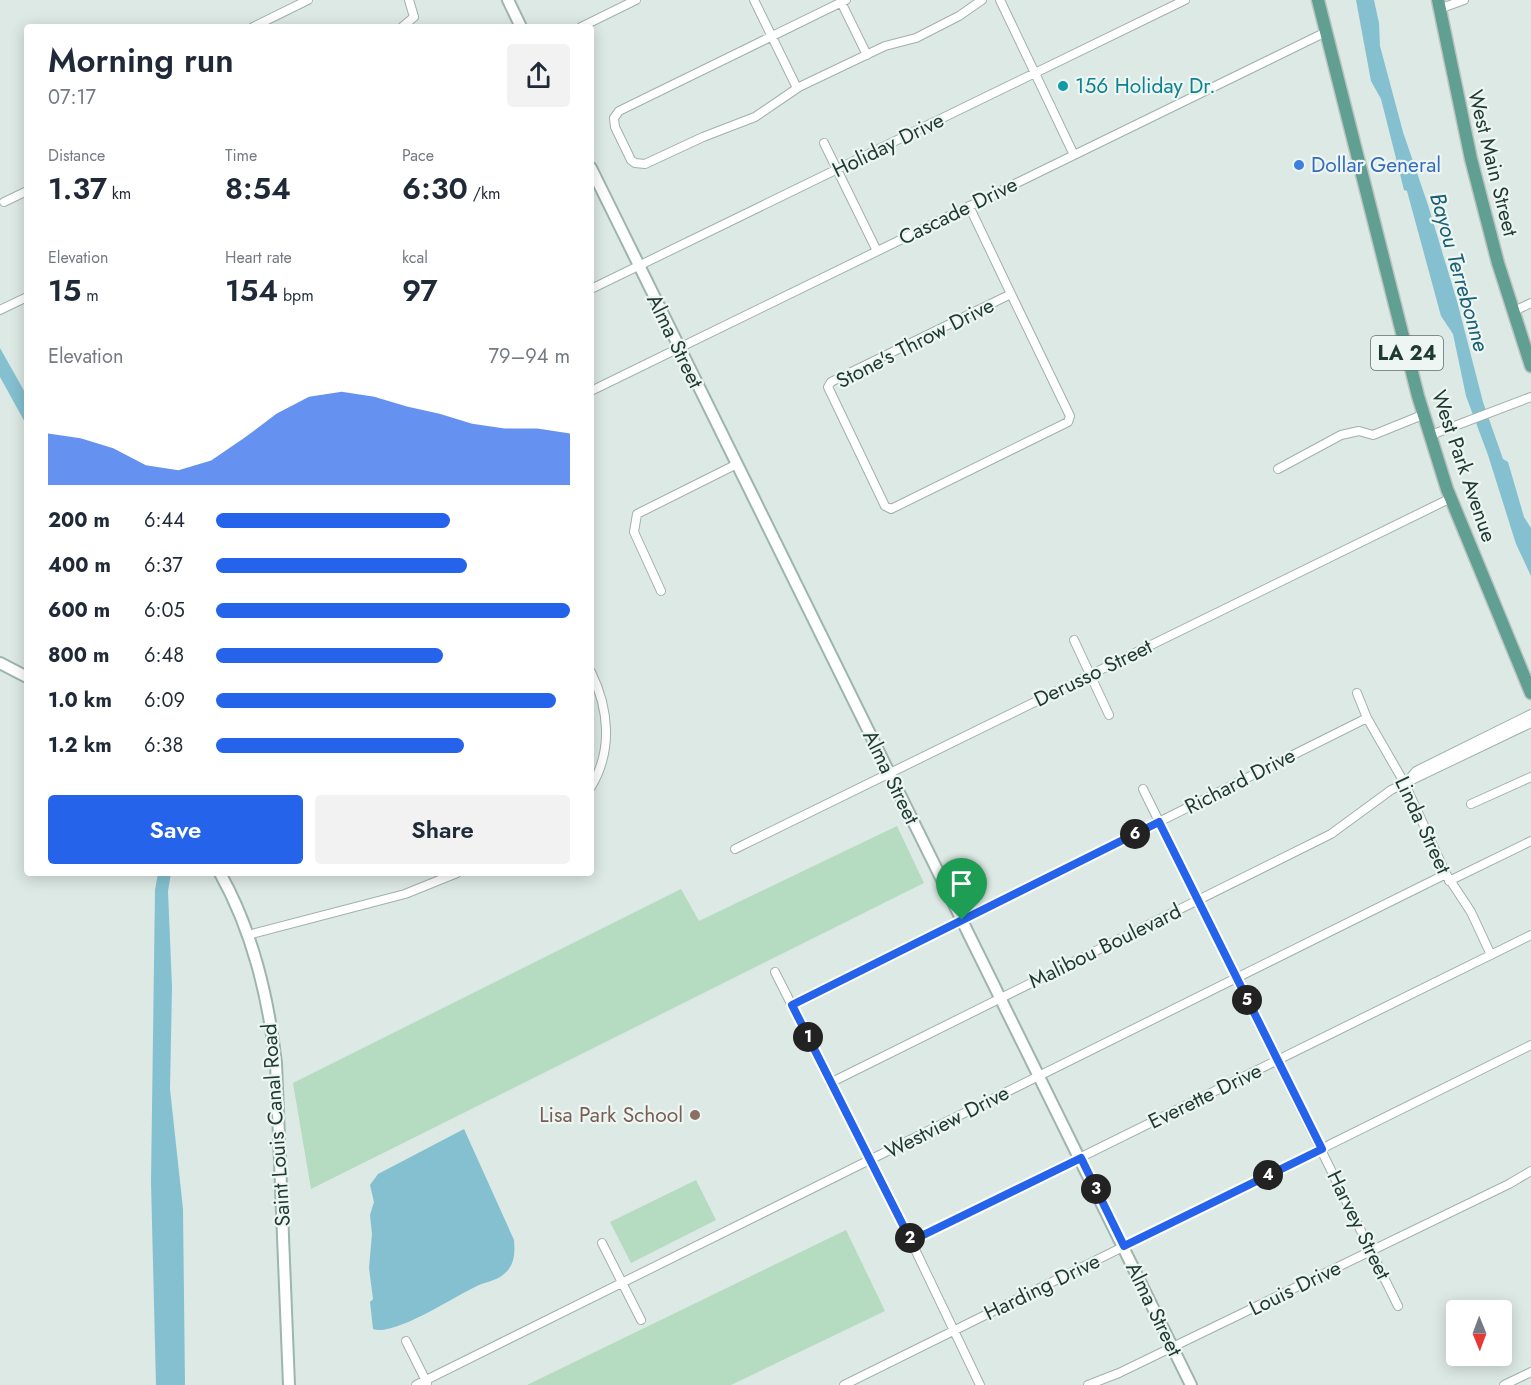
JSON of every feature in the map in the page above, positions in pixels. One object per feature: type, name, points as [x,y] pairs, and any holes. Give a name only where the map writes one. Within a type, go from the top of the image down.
[{"type":"main road","name":"West Park Avenue","points":[[1318,0],[1418,396],[1451,498],[1531,693]]},
{"type":"main road","name":"West Main Street","points":[[1438,5],[1471,159],[1512,312],[1531,366]]},
{"type":"street","points":[[259,24],[308,0]]},
{"type":"street","points":[[406,24],[414,17],[409,0]]},
{"type":"street","points":[[508,0],[520,24]]},
{"type":"street","points":[[587,24],[636,0]]},
{"type":"street","points":[[754,0],[797,88]]},
{"type":"street","points":[[867,55],[844,1],[619,111],[614,118],[615,127],[635,164],[645,164],[703,136],[746,121],[797,88],[867,55],[885,46],[916,38],[959,16],[982,0]]},
{"type":"street","points":[[999,0],[1074,155]]},
{"type":"street","name":"Holiday Drive","points":[[594,288],[1185,0]]},
{"type":"street","points":[[1438,5],[1464,0]]},
{"type":"street","name":"Cascade Drive","points":[[594,390],[1326,32]]},
{"type":"street","points":[[824,143],[877,251]]},
{"type":"street","name":"Alma Street","points":[[594,174],[735,465],[1081,1158],[1191,1385]]},
{"type":"street","points":[[1,204],[24,192]]},
{"type":"street","name":"Stone's Throw Drive","points":[[969,206],[1070,416],[1068,422],[891,509],[885,506],[828,387],[831,382],[1011,294]]},
{"type":"street","points":[[0,310],[24,298]]},
{"type":"street","points":[[1512,312],[1531,303]]},
{"type":"street","points":[[1431,435],[1531,397]]},
{"type":"street","points":[[1278,469],[1341,435],[1359,431],[1373,435],[1425,414]]},
{"type":"street","points":[[661,591],[634,532],[637,514],[735,465]]},
{"type":"street","name":"Derusso Street","points":[[735,849],[1451,498]]},
{"type":"street","points":[[1074,640],[1109,715]]},
{"type":"street","points":[[0,663],[24,675]]},
{"type":"street","points":[[594,679],[603,701],[607,732],[603,759],[594,780]]},
{"type":"street","name":"Linda Street","points":[[1357,693],[1367,718],[1405,784],[1448,877],[1467,906],[1491,955]]},
{"type":"street","name":"Malibou Boulevard","points":[[1405,784],[1416,771],[1531,714]]},
{"type":"street","name":"Richard Drive","points":[[792,1005],[1367,718]]},
{"type":"street","name":"Malibou Boulevard","points":[[830,1083],[1331,834],[1391,790],[1531,723]]},
{"type":"street","points":[[1471,804],[1531,777]]},
{"type":"street","name":"Harvey Street","points":[[1143,789],[1398,1306]]},
{"type":"street","name":"Westview Drive","points":[[416,1385],[427,1383],[622,1283],[1237,978],[1448,877],[1531,841]]},
{"type":"street","name":"Saint Louis Canal Road","points":[[221,876],[248,935],[264,989],[276,1063],[289,1385]]},
{"type":"street","points":[[248,935],[405,894],[450,876]]},
{"type":"street","name":"Everette Drive","points":[[911,1241],[1531,935]]},
{"type":"street","points":[[775,972],[911,1241],[980,1385]]},
{"type":"street","name":"Harding Drive","points":[[844,1385],[1531,1045]]},
{"type":"street","name":"Louis Drive","points":[[1088,1385],[1173,1347],[1372,1251],[1531,1171]]},
{"type":"street","points":[[602,1243],[641,1320]]},
{"type":"street","points":[[406,1341],[427,1383]]},
{"type":"street","points":[[1504,1385],[1531,1372]]},
{"type":"green space","points":[[897,826],[924,883],[311,1189],[293,1083],[681,889],[699,921]]},
{"type":"green space","points":[[696,1180],[716,1220],[631,1263],[610,1222]]},
{"type":"green space","points":[[846,1230],[885,1311],[731,1385],[527,1385]]},
{"type":"water","points":[[1356,0],[1374,0],[1379,23],[1380,46],[1403,132],[1457,301],[1483,402],[1503,459],[1508,462],[1524,517],[1531,528],[1531,576],[1516,544],[1488,455],[1466,396],[1453,334],[1441,316],[1407,191],[1404,190],[1381,99],[1371,81]]},
{"type":"water","points":[[0,348],[24,391],[24,421],[0,377]]},
{"type":"water","points":[[157,876],[170,876],[168,891],[172,987],[170,1089],[183,1209],[185,1385],[156,1385],[151,1182],[155,890]]},
{"type":"water","points":[[464,1129],[514,1240],[512,1263],[501,1276],[475,1287],[424,1315],[394,1327],[382,1330],[373,1329],[370,1302],[373,1299],[369,1268],[372,1234],[370,1215],[374,1202],[370,1185],[378,1174]]},
{"type":"place","name":"156 Holiday Dr.","points":[[1063,86]]},
{"type":"place","name":"Dollar General","points":[[1299,165]]},
{"type":"place","name":"Lisa Park School","points":[[695,1115]]},
{"type":"route","points":[[1159,822],[1322,1149],[1124,1246],[1081,1158],[911,1241],[792,1005],[962,920],[1159,822]]},
{"type":"water label","name":"Bayou Terrebonne","points":[[1460,272]]}]
